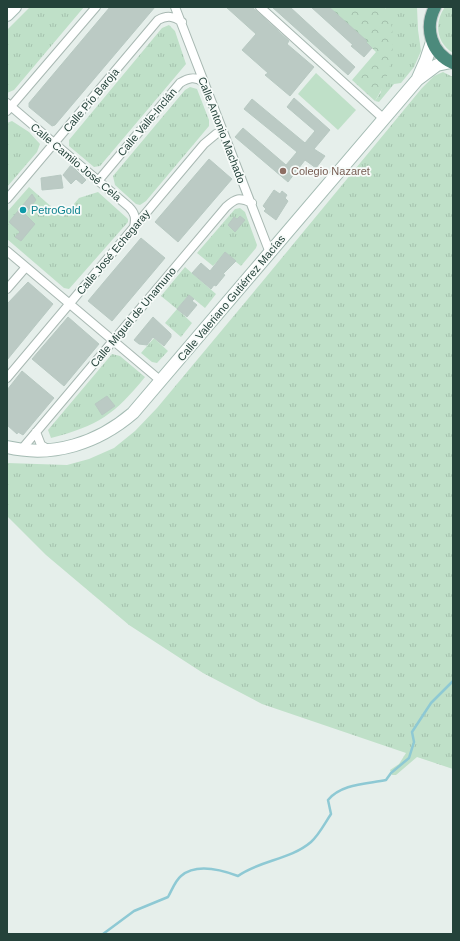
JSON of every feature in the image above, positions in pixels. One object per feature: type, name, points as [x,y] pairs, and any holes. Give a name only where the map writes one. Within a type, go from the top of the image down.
[{"type":"highway","points":[[432,9],[429,32],[432,42],[440,54],[452,63]]},
{"type":"main road","points":[[7,14],[15,7]]},
{"type":"main road","name":"Calle Valeriano Gutiérrez Macías","points":[[417,80],[432,42]]},
{"type":"main road","name":"Calle Valeriano Gutiérrez Macías","points":[[7,447],[21,450],[49,450],[77,445],[107,433],[133,414],[417,80],[437,65],[452,63]]},
{"type":"street","points":[[8,107],[96,7]]},
{"type":"street","name":"Calle Antonio Machado","points":[[175,7],[182,22],[203,82],[252,203],[270,253]]},
{"type":"street","points":[[260,7],[384,119]]},
{"type":"street","name":"Calle Pío Baroja","points":[[7,199],[158,20],[164,16],[174,17],[182,22]]},
{"type":"street","name":"Calle Valle-Inclán","points":[[98,181],[180,83],[187,78],[195,78],[203,82]]},
{"type":"street","name":"Calle Camilo José Cela","points":[[8,107],[54,143],[133,211],[136,218],[134,227]]},
{"type":"street","name":"Calle José Echegaray","points":[[7,378],[204,144],[216,134],[223,131]]},
{"type":"street","name":"Calle Miguel de Unamuno","points":[[21,450],[226,207],[234,199],[244,199],[252,203]]},
{"type":"street","points":[[7,251],[161,381]]},
{"type":"street","points":[[7,289],[26,267]]},
{"type":"street","points":[[36,432],[41,445],[49,450]]},
{"type":"green space","points":[[30,7],[84,7],[14,90],[7,93],[7,30]]},
{"type":"green space","points":[[329,7],[385,7],[390,18],[392,30],[392,55],[386,79],[375,101],[352,80],[376,52]]},
{"type":"green space","points":[[385,7],[417,7],[421,51],[414,67],[401,83],[394,84],[379,102],[375,101],[381,92]]},
{"type":"green space","points":[[445,7],[453,7],[453,53],[443,44],[438,32],[439,19]]},
{"type":"green space","points":[[169,25],[175,31],[186,64],[100,166],[94,167],[69,146],[69,140],[162,28]]},
{"type":"green space","points":[[443,72],[453,77],[453,769],[417,757],[396,775],[392,775],[390,770],[399,764],[406,753],[262,704],[203,673],[129,625],[46,555],[7,516],[7,463],[67,465],[89,459],[114,448],[135,431],[157,408],[422,88],[434,76]]},
{"type":"green space","points":[[316,73],[356,110],[338,130],[298,94]]},
{"type":"green space","points":[[190,87],[197,89],[209,120],[209,126],[146,201],[140,205],[136,204],[115,185],[113,176],[185,90]]},
{"type":"green space","points":[[12,121],[29,132],[40,144],[37,152],[7,187],[7,123]]},
{"type":"green space","points":[[29,187],[63,217],[79,198],[98,192],[128,219],[128,222],[69,289],[64,288],[7,239],[7,212]]},
{"type":"green space","points":[[240,208],[245,212],[257,245],[256,248],[241,266],[225,253],[213,266],[197,253],[235,209]]},
{"type":"green space","points":[[185,267],[216,294],[205,308],[189,295],[177,309],[161,296]]},
{"type":"green space","points":[[177,309],[192,323],[181,337],[165,323]]},
{"type":"green space","points":[[154,338],[168,351],[157,363],[152,362],[141,353]]},
{"type":"green space","points":[[112,354],[120,356],[145,377],[124,400],[104,417],[81,429],[51,438],[48,430]]},
{"type":"building","points":[[110,7],[155,7],[55,125],[52,126],[29,107],[29,103]]},
{"type":"building","points":[[226,7],[252,7],[289,41],[287,44],[314,67],[290,96],[265,75],[268,73],[242,50],[256,34]]},
{"type":"building","points":[[272,7],[290,7],[355,67],[348,75]]},
{"type":"building","points":[[311,7],[329,7],[367,41],[366,42],[372,48],[364,57]]},
{"type":"building","points":[[294,98],[330,130],[314,149],[325,156],[316,168],[305,160],[288,182],[235,137],[243,128],[286,165],[297,152],[244,109],[252,99],[305,143],[315,131],[287,107]]},
{"type":"building","points":[[209,159],[232,179],[178,242],[155,222]]},
{"type":"building","points":[[71,165],[86,180],[82,184],[76,179],[71,184],[63,175]]},
{"type":"building","name":"PetroGold","points":[[61,175],[63,188],[42,190],[41,178]]},
{"type":"building","points":[[274,190],[280,194],[282,191],[287,195],[285,198],[288,201],[276,220],[264,211],[266,209],[263,206]]},
{"type":"building","points":[[32,194],[36,200],[25,214],[35,224],[21,241],[15,237],[20,232],[9,222]]},
{"type":"building","points":[[240,216],[245,220],[235,232],[228,225],[234,217],[237,219]]},
{"type":"building","points":[[141,238],[165,258],[112,321],[88,301]]},
{"type":"building","points":[[225,252],[236,261],[223,274],[225,275],[216,286],[214,285],[211,289],[192,273],[201,263],[210,271]]},
{"type":"building","points":[[28,282],[53,304],[7,360],[7,304]]},
{"type":"building","points":[[189,295],[194,299],[192,301],[197,305],[187,317],[177,309]]},
{"type":"building","points":[[68,317],[99,344],[64,386],[32,359]]},
{"type":"building","points":[[153,317],[171,334],[171,337],[164,346],[153,337],[147,345],[139,344],[134,340]]},
{"type":"building","points":[[22,371],[54,398],[23,435],[18,432],[17,434],[7,425],[7,390]]},
{"type":"building","points":[[107,396],[115,406],[102,415],[95,404]]},
{"type":"waterway","points":[[103,934],[134,911],[168,897],[177,880],[187,872],[209,869],[238,876],[256,866],[294,853],[303,848],[314,839],[331,814],[328,800],[333,795],[354,786],[386,780],[391,773],[409,758],[414,742],[412,732],[431,703],[453,681]]},
{"type":"place","name":"Colegio Nazaret","points":[[283,171]]},
{"type":"place","name":"PetroGold","points":[[23,210]]}]
